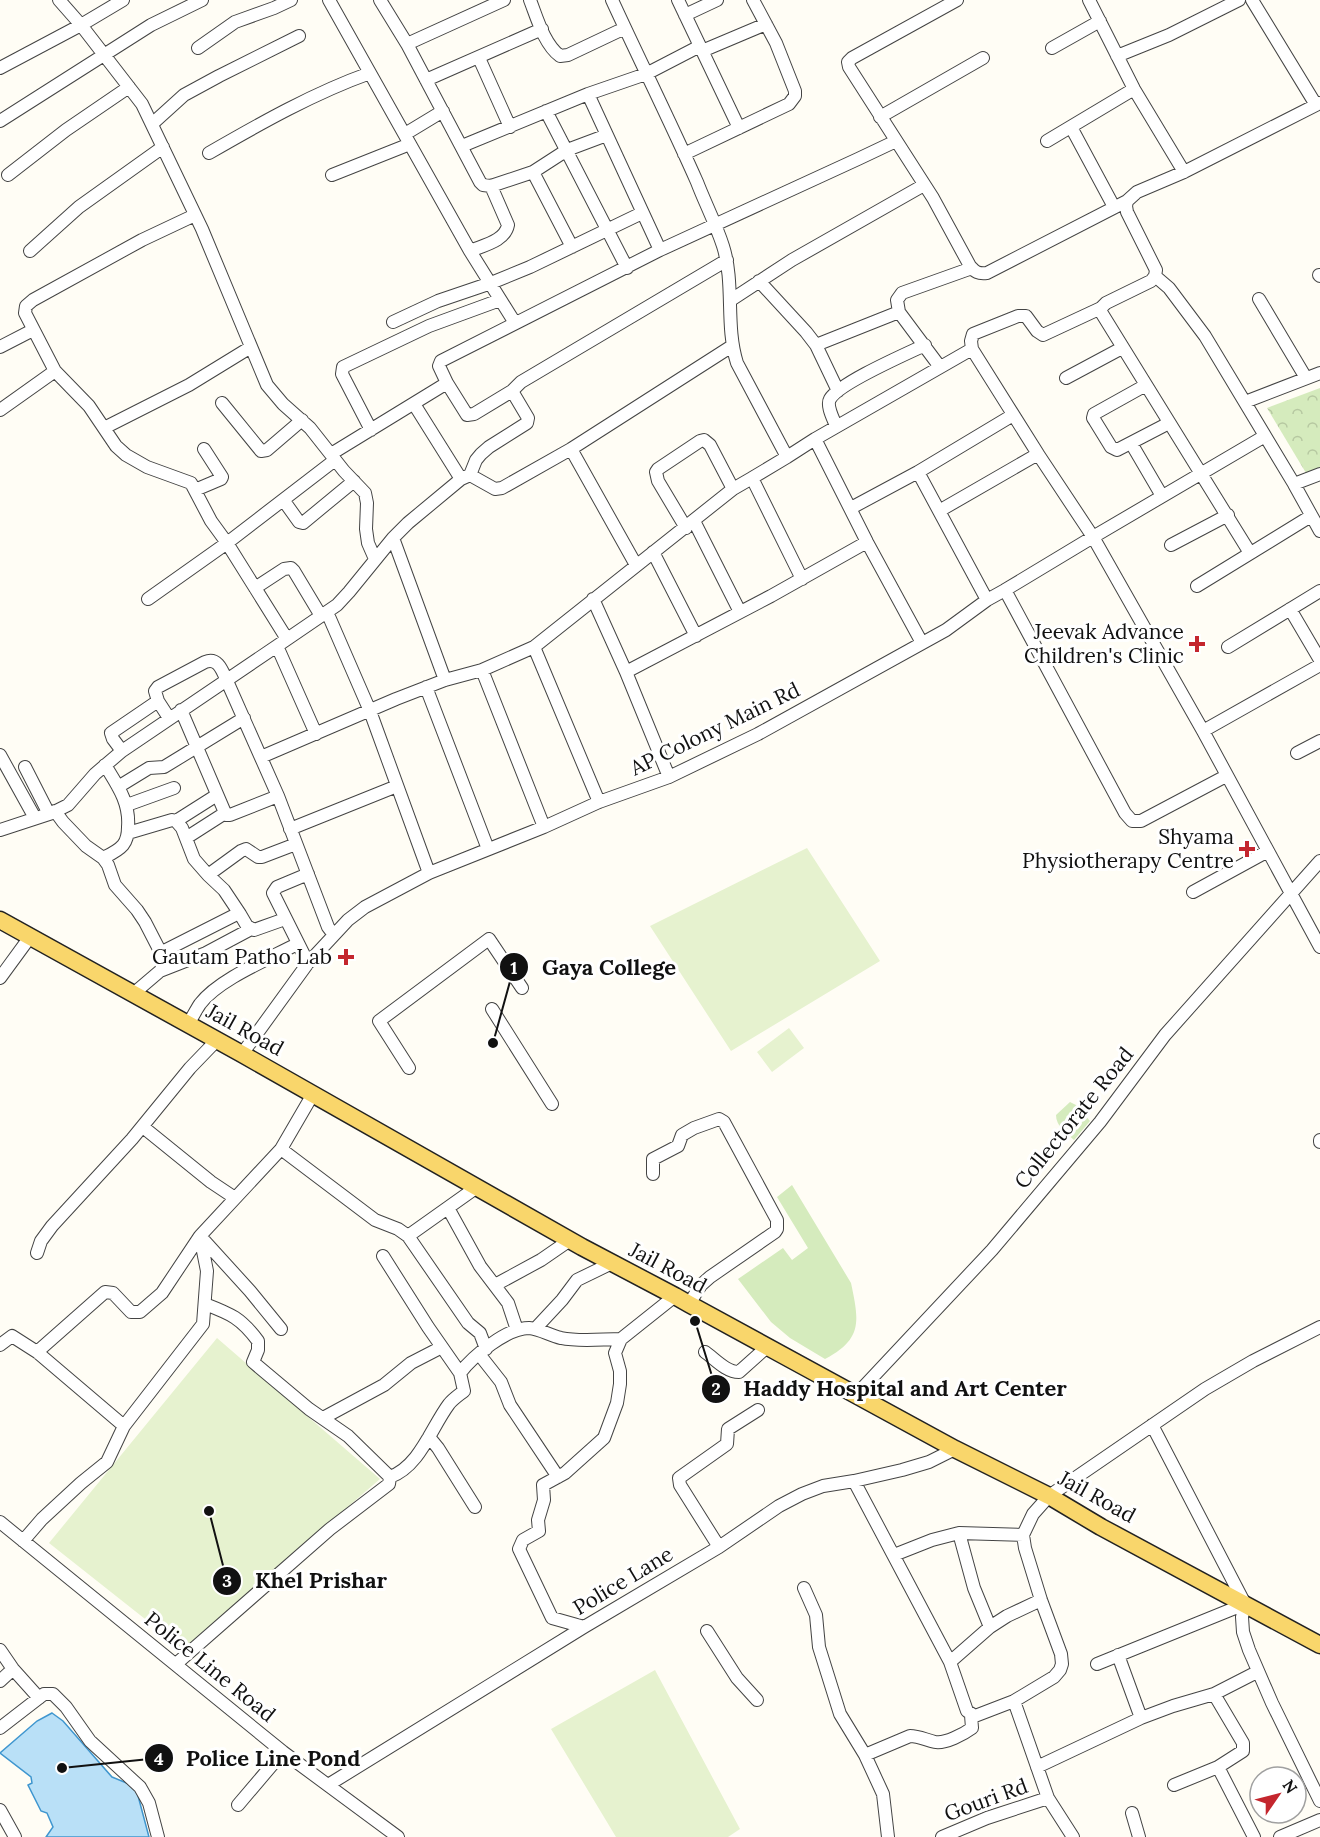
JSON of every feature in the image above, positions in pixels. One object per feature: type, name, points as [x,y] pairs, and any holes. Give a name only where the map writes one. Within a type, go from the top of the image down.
[{"type":"main road","name":"Jail Road","points":[[0,920],[570,1240],[855,1396],[1049,1496],[1101,1527],[1320,1645]]},
{"type":"street","points":[[59,0],[142,104],[195,215],[267,385],[274,395],[320,439],[364,493],[367,503],[368,543],[375,559]]},
{"type":"street","points":[[0,68],[123,0]]},
{"type":"street","points":[[0,121],[151,25],[202,0]]},
{"type":"street","points":[[198,48],[235,22],[291,0]]},
{"type":"street","points":[[329,0],[470,251],[515,323]]},
{"type":"street","points":[[380,0],[407,44],[483,185],[491,186],[533,172],[567,150],[607,135]]},
{"type":"street","points":[[407,44],[504,0]]},
{"type":"street","points":[[530,0],[542,29],[560,56],[625,28]]},
{"type":"street","points":[[612,0],[715,225],[727,260],[732,346],[737,363],[787,457]]},
{"type":"street","points":[[678,0],[739,128]]},
{"type":"street","points":[[685,15],[717,0]]},
{"type":"street","points":[[684,154],[789,104],[795,96],[795,91],[766,24],[753,0]]},
{"type":"street","points":[[957,0],[848,62],[972,268],[980,274],[987,273],[1127,201],[1137,192],[1184,172],[1318,104],[1252,0]]},
{"type":"street","points":[[1089,0],[1134,89],[1184,172]]},
{"type":"street","points":[[1117,56],[1169,35],[1239,0]]},
{"type":"street","points":[[1052,48],[1100,21]]},
{"type":"street","points":[[462,146],[766,24]]},
{"type":"street","points":[[426,80],[542,29]]},
{"type":"street","points":[[152,124],[184,95],[299,36]]},
{"type":"street","points":[[479,58],[510,127]]},
{"type":"street","points":[[880,117],[983,58]]},
{"type":"street","points":[[209,153],[255,126],[341,83],[370,73]]},
{"type":"street","points":[[8,175],[66,130],[129,87]]},
{"type":"street","points":[[1047,141],[1134,89]]},
{"type":"street","points":[[588,94],[660,250]]},
{"type":"street","points":[[332,175],[408,139],[443,111]]},
{"type":"street","points":[[546,111],[627,267]]},
{"type":"street","points":[[1071,127],[1114,207]]},
{"type":"street","points":[[727,260],[531,376],[512,391],[471,415],[467,416],[439,366],[441,361],[660,250],[896,141]]},
{"type":"street","points":[[30,251],[79,207],[163,147]]},
{"type":"street","points":[[533,172],[572,247]]},
{"type":"street","points":[[731,300],[848,227],[924,185]]},
{"type":"street","points":[[470,251],[504,237],[508,230],[508,225],[491,186]]},
{"type":"street","points":[[1127,201],[1127,212],[1156,270],[1151,281],[1106,303],[1101,308],[1043,334],[1037,331],[1026,316],[1018,316],[973,334],[972,349],[1093,537],[1203,731],[1320,947]]},
{"type":"street","points":[[393,322],[438,301],[491,284],[642,213]]},
{"type":"street","points":[[195,215],[142,240],[29,303],[25,313],[55,371],[90,406],[116,446],[126,455],[162,474],[191,483],[211,521],[255,588],[282,643],[316,734]]},
{"type":"street","points":[[940,367],[899,312],[897,300],[902,293],[972,268]]},
{"type":"street","points":[[1155,276],[1169,288],[1185,308],[1245,402],[1320,531]]},
{"type":"street","points":[[759,281],[816,345],[838,391]]},
{"type":"street","points":[[1259,299],[1306,378]]},
{"type":"street","points":[[371,430],[342,374],[343,367],[429,326],[500,300]]},
{"type":"street","points":[[1101,308],[1103,318],[1250,553]]},
{"type":"street","points":[[816,345],[899,312]]},
{"type":"street","points":[[0,347],[33,330]]},
{"type":"street","points":[[836,426],[828,404],[830,398],[884,363],[925,345]]},
{"type":"street","points":[[414,404],[466,477],[495,489],[502,488],[571,449],[732,346]]},
{"type":"street","points":[[104,428],[189,385],[251,347]]},
{"type":"street","points":[[1066,378],[1122,348]]},
{"type":"street","points":[[261,757],[426,687],[482,670],[534,647],[734,489],[836,426],[972,349]]},
{"type":"street","points":[[0,410],[55,371]]},
{"type":"street","points":[[1245,402],[1320,373]]},
{"type":"street","points":[[148,599],[284,501],[333,457],[371,430],[447,383]]},
{"type":"street","points":[[1146,385],[1093,416],[1114,449],[1120,449],[1169,423]]},
{"type":"street","points":[[0,830],[52,813],[68,805],[91,778],[122,751],[324,614],[350,592],[375,559],[408,523],[466,477],[476,460],[489,447],[524,426],[528,421],[512,391]]},
{"type":"street","points":[[222,403],[261,451],[267,450],[302,420]]},
{"type":"street","points":[[851,508],[918,472],[1013,415]]},
{"type":"street","name":"AP Colony Main Rd","points":[[242,1054],[308,963],[348,920],[365,907],[429,873],[544,827],[599,802],[669,777],[758,734],[946,630],[987,600],[1265,436]]},
{"type":"street","points":[[815,439],[922,643]]},
{"type":"street","points":[[734,489],[710,445],[704,440],[656,472],[657,481],[690,524],[740,612]]},
{"type":"street","points":[[1131,443],[1162,496]]},
{"type":"street","points":[[195,490],[222,477],[204,449]]},
{"type":"street","points":[[571,449],[636,565]]},
{"type":"street","points":[[939,511],[1038,454]]},
{"type":"street","points":[[918,472],[987,600]]},
{"type":"street","points":[[1294,484],[1320,474]]},
{"type":"street","points":[[752,478],[802,579]]},
{"type":"street","points":[[284,501],[299,522],[303,523],[354,481]]},
{"type":"street","points":[[1171,545],[1228,515]]},
{"type":"street","points":[[1197,586],[1311,516]]},
{"type":"street","points":[[393,538],[446,680]]},
{"type":"street","points":[[626,672],[867,542]]},
{"type":"street","points":[[653,552],[696,636]]},
{"type":"street","points":[[255,588],[284,569],[291,568],[324,614],[370,711],[429,873]]},
{"type":"street","points":[[1005,590],[1120,803],[1132,821],[1141,820],[1226,777]]},
{"type":"street","points":[[1228,647],[1320,591]]},
{"type":"street","points":[[593,599],[669,777]]},
{"type":"street","points":[[1290,609],[1320,660]]},
{"type":"street","points":[[534,647],[599,802]]},
{"type":"street","points":[[169,718],[155,694],[158,687],[211,660],[215,661],[220,666],[278,796],[328,927],[334,935]]},
{"type":"street","points":[[1203,731],[1320,666]]},
{"type":"street","points":[[482,670],[544,827]]},
{"type":"street","points":[[426,687],[488,849]]},
{"type":"street","points":[[122,751],[112,739],[111,733],[158,701]]},
{"type":"street","points":[[181,710],[228,816],[278,796]]},
{"type":"street","points":[[118,787],[149,768],[164,767],[244,718]]},
{"type":"street","points":[[1297,753],[1320,741]]},
{"type":"street","points":[[0,755],[35,818]]},
{"type":"street","points":[[102,858],[123,845],[128,833],[127,805],[105,765]]},
{"type":"street","points":[[25,767],[52,813],[108,866],[115,885],[141,915],[160,952],[163,966],[133,994]]},
{"type":"street","points":[[290,829],[397,786]]},
{"type":"street","points":[[127,805],[174,788]]},
{"type":"street","points":[[128,833],[172,820],[176,821],[217,795]]},
{"type":"street","points":[[186,838],[225,813]]},
{"type":"street","points":[[176,821],[182,828],[194,859],[224,890],[251,929]]},
{"type":"street","points":[[208,875],[246,849],[262,857],[296,844]]},
{"type":"street","points":[[1192,892],[1268,851]]},
{"type":"street","name":"Collectorate Road","points":[[855,1396],[992,1250],[1100,1122],[1165,1035],[1320,861]]},
{"type":"street","points":[[308,874],[274,890],[274,897],[308,963]]},
{"type":"street","points":[[160,952],[237,914],[240,915]]},
{"type":"street","points":[[160,970],[206,953],[251,929],[259,929],[285,918]]},
{"type":"street","points":[[0,978],[30,937]]},
{"type":"street","points":[[409,1068],[379,1021],[489,939],[522,988]]},
{"type":"street","points":[[188,1024],[201,1004],[215,989],[297,944]]},
{"type":"street","points":[[492,1009],[552,1104]]},
{"type":"street","points":[[37,1253],[41,1241],[52,1226],[143,1127],[190,1068],[217,1040]]},
{"type":"street","points":[[37,1352],[105,1292],[113,1293],[131,1312],[140,1312],[162,1293],[200,1236],[281,1149],[312,1094]]},
{"type":"street","points":[[460,1373],[482,1351],[517,1330],[535,1329],[560,1338],[621,1339],[682,1300],[777,1229],[777,1220],[724,1122],[719,1119],[682,1135],[678,1146],[653,1159],[653,1174]]},
{"type":"street","points":[[143,1127],[211,1182],[235,1198]]},
{"type":"street","points":[[281,1149],[375,1220],[398,1229],[408,1236],[468,1323],[480,1333],[482,1351],[501,1382],[510,1405],[558,1477]]},
{"type":"street","points":[[408,1236],[477,1187]]},
{"type":"street","points":[[448,1208],[480,1266],[508,1303],[517,1330]]},
{"type":"street","points":[[23,1541],[50,1512],[107,1462],[124,1426],[203,1324],[207,1271],[200,1236]]},
{"type":"street","points":[[200,1236],[281,1329]]},
{"type":"street","points":[[495,1285],[541,1260],[570,1240]]},
{"type":"street","points":[[383,1256],[460,1373],[464,1391],[450,1402],[429,1437],[400,1473],[390,1477]]},
{"type":"street","points":[[535,1329],[562,1300],[576,1280],[612,1263]]},
{"type":"street","points":[[205,1304],[227,1312],[247,1325],[258,1341],[258,1350],[253,1362],[309,1409],[348,1436],[390,1477]]},
{"type":"street","points":[[971,1715],[981,1715],[1014,1701],[1054,1677],[1060,1670],[1061,1654],[1041,1600],[1023,1534],[1033,1514],[1049,1496],[1205,1389],[1253,1361],[1320,1327]]},
{"type":"street","points":[[0,1345],[12,1336],[37,1352],[124,1426]]},
{"type":"street","points":[[584,1627],[552,1618],[519,1549],[523,1540],[539,1531],[538,1520],[544,1500],[543,1485],[566,1473],[604,1438],[617,1402],[620,1371],[615,1353],[621,1339]]},
{"type":"street","points":[[323,1418],[384,1384],[411,1363],[442,1347]]},
{"type":"street","points":[[705,1352],[728,1370],[738,1372],[767,1347]]},
{"type":"street","points":[[718,1547],[680,1485],[679,1478],[727,1444],[728,1429],[758,1410]]},
{"type":"street","points":[[1152,1425],[1245,1604],[1242,1617],[1243,1632],[1257,1672],[1320,1801]]},
{"type":"street","points":[[429,1437],[475,1507]]},
{"type":"street","name":"Police Lane","points":[[328,1785],[718,1547],[778,1506],[823,1486],[854,1481],[929,1462],[955,1449]]},
{"type":"street","points":[[176,1664],[330,1529],[389,1484],[390,1477]]},
{"type":"street","points":[[854,1481],[950,1662],[967,1711],[971,1715],[972,1728],[939,1743],[910,1736],[865,1755]]},
{"type":"street","name":"Police Line Road","points":[[0,1522],[283,1752],[392,1835]]},
{"type":"street","points":[[894,1555],[932,1540],[959,1533],[1023,1534]]},
{"type":"street","points":[[959,1533],[974,1588],[990,1627]]},
{"type":"street","points":[[804,1588],[816,1615],[819,1647],[840,1714],[865,1755],[884,1794],[888,1837]]},
{"type":"street","points":[[950,1662],[990,1627],[1041,1600]]},
{"type":"street","points":[[1097,1664],[1245,1604]]},
{"type":"street","points":[[707,1631],[736,1678],[757,1700]]},
{"type":"street","points":[[0,1650],[13,1669],[39,1698]]},
{"type":"street","points":[[1118,1655],[1141,1718]]},
{"type":"street","points":[[0,1681],[13,1669]]},
{"type":"street","points":[[1037,1767],[1141,1718],[1214,1694],[1257,1672]]},
{"type":"street","points":[[0,1728],[39,1698],[48,1693],[53,1694],[90,1741],[140,1787],[149,1803],[158,1837]]},
{"type":"street","points":[[1174,1785],[1218,1767],[1240,1754],[1244,1748],[1214,1694]]},
{"type":"street","name":"Gouri Rd","points":[[942,1837],[962,1833],[1019,1806],[1048,1798],[1014,1701]]},
{"type":"street","points":[[238,1805],[283,1752]]},
{"type":"street","points":[[1218,1767],[1254,1837]]},
{"type":"street","points":[[1048,1798],[1073,1837]]},
{"type":"street","points":[[0,1810],[15,1837]]},
{"type":"street","points":[[1132,1813],[1138,1837]]},
{"type":"street","points":[[1280,1837],[1320,1820]]},
{"type":"green space","points":[[1320,388],[1320,474],[1309,478],[1267,408]]},
{"type":"green space","points":[[807,848],[880,961],[731,1051],[650,926]]},
{"type":"green space","points":[[789,1028],[804,1048],[772,1072],[757,1052]]},
{"type":"green space","points":[[1070,1102],[1076,1105],[1090,1121],[1074,1140],[1056,1119],[1056,1115]]},
{"type":"green space","points":[[792,1185],[851,1283],[854,1296],[856,1318],[852,1336],[837,1352],[825,1359],[790,1338],[771,1322],[738,1279],[783,1248],[792,1260],[808,1248],[777,1197]]},
{"type":"green space","points":[[217,1338],[380,1479],[183,1649],[49,1543]]},
{"type":"green space","points":[[655,1670],[740,1829],[728,1837],[616,1837],[551,1729]]},
{"type":"water","points":[[52,1713],[63,1721],[112,1777],[129,1784],[137,1792],[149,1837],[46,1837],[53,1827],[47,1813],[41,1811],[28,1785],[32,1783],[31,1777],[0,1753],[37,1721]]},
{"type":"place","name":"Jeevak Advance Children's Clinic","points":[[1197,644]]},
{"type":"place","name":"Shyama Physiotherapy Centre","points":[[1247,849]]},
{"type":"place","name":"Gautam Patho Lab","points":[[346,957]]},
{"type":"place","name":"Gaya College","points":[[493,1043]]},
{"type":"place","name":"Haddy Hospital and Art Center","points":[[695,1321]]},
{"type":"place","name":"Khel Prishar","points":[[209,1511]]},
{"type":"place","name":"Police Line Pond","points":[[62,1768]]}]
